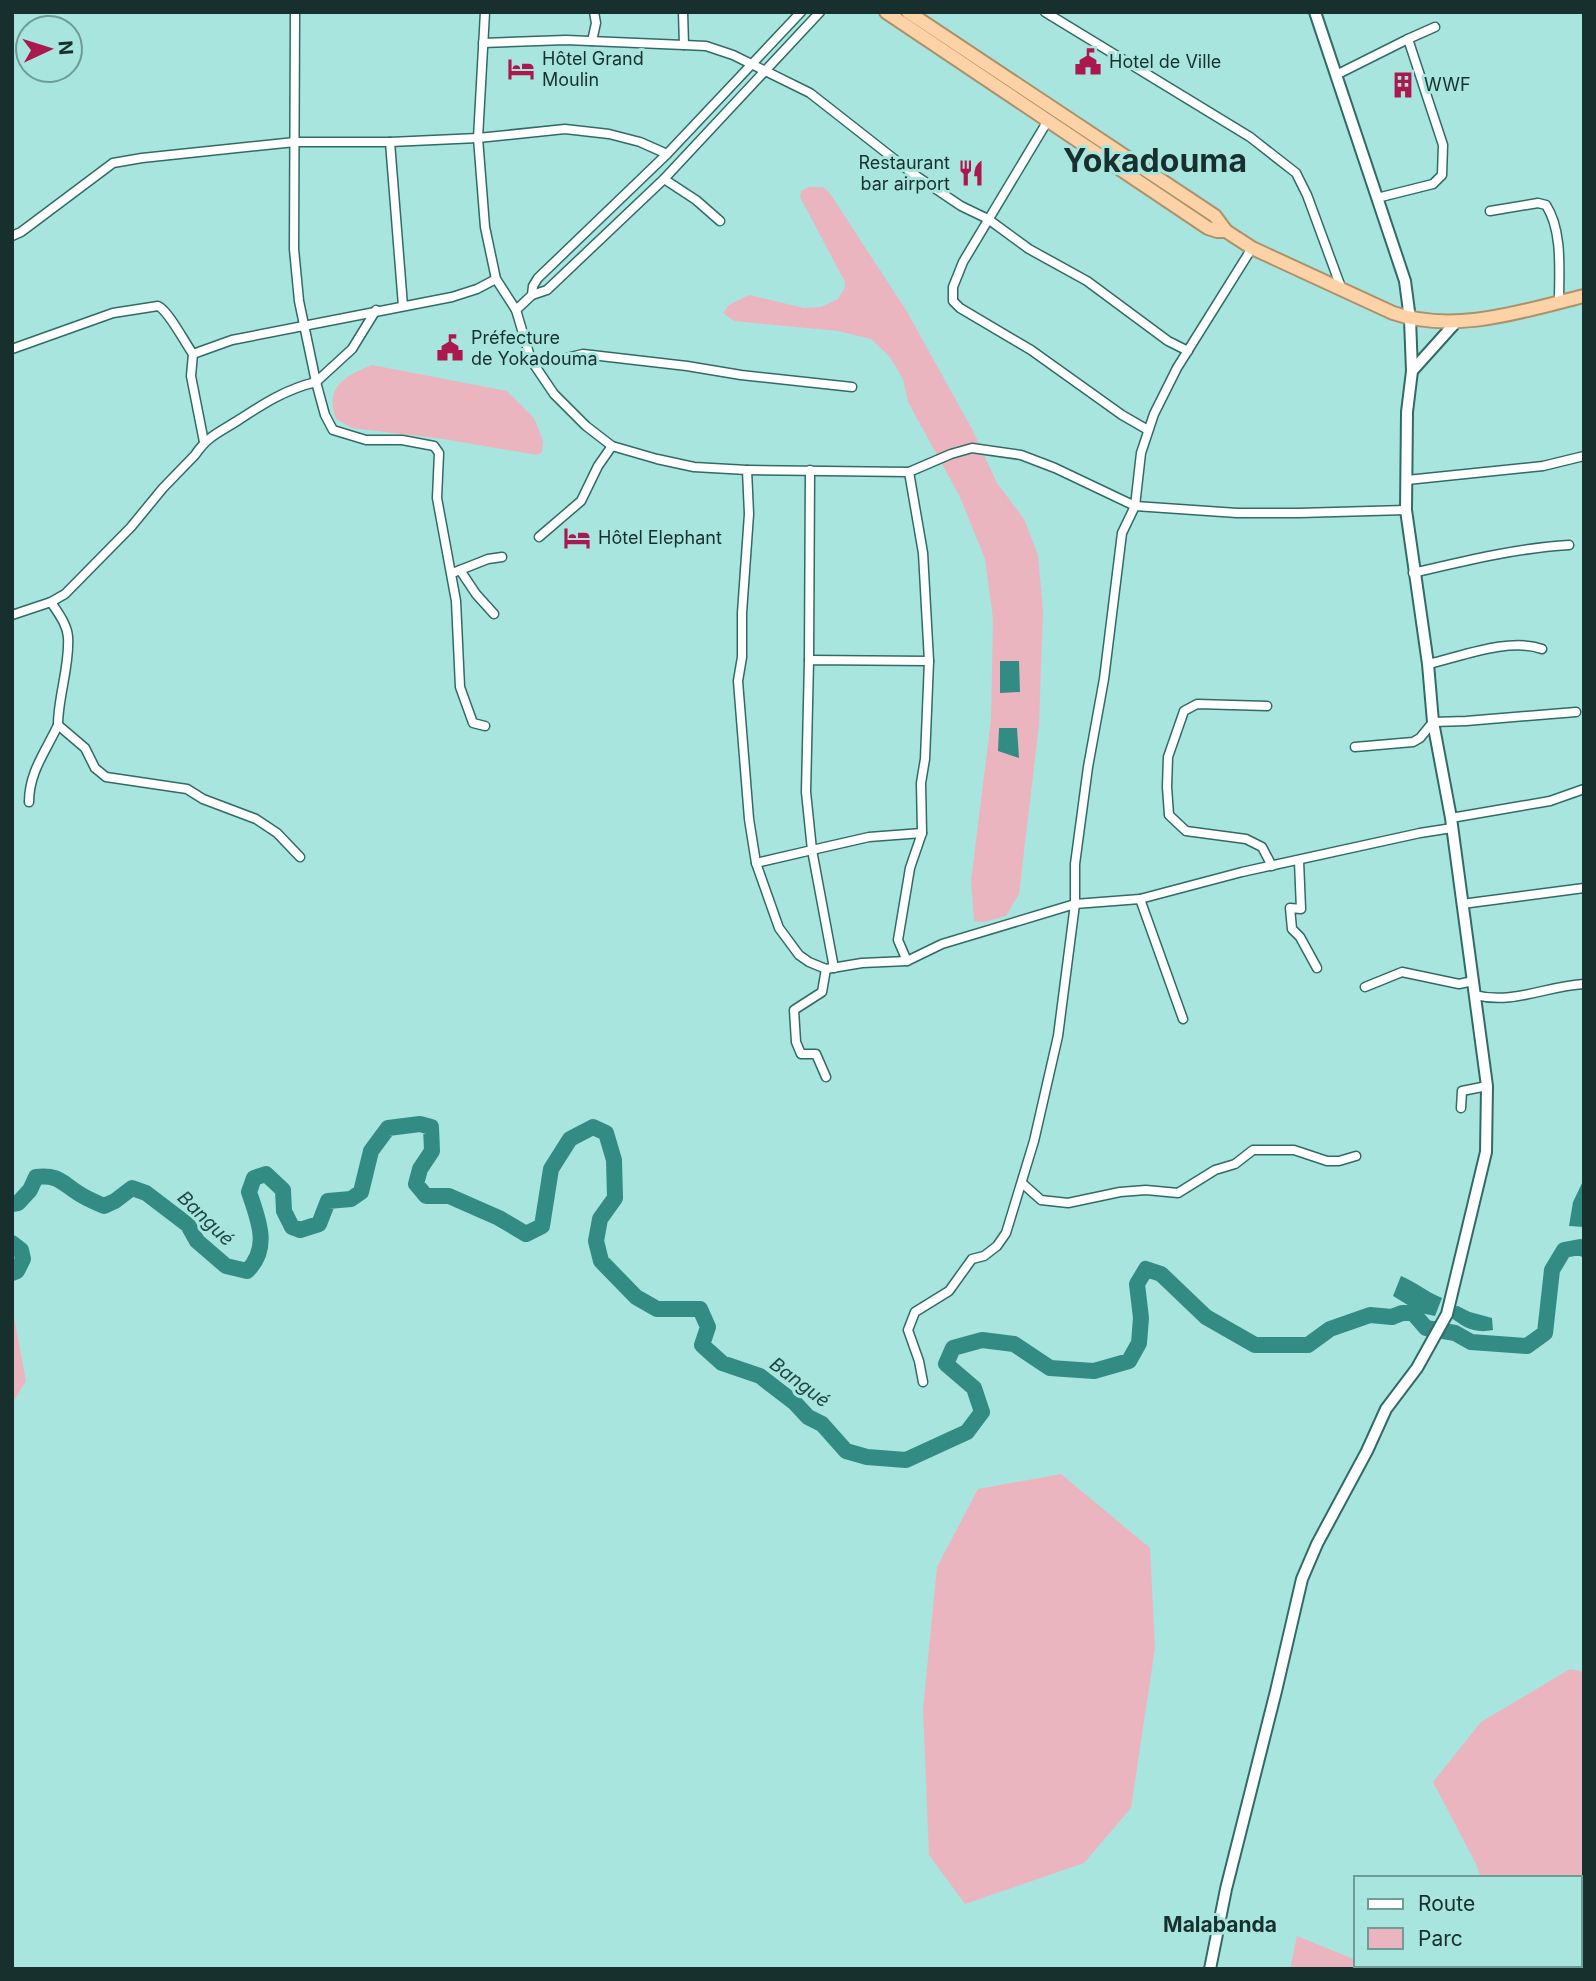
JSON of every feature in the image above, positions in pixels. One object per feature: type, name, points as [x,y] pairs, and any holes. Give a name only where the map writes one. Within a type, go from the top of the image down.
[{"type":"highway","points":[[886,12],[1208,228],[1226,231]]},
{"type":"highway","points":[[908,12],[1215,216],[1226,231],[1252,248],[1342,291],[1410,319],[1457,321],[1494,317],[1584,296]]},
{"type":"main road","points":[[1210,1969],[1226,1889],[1302,1579],[1386,1409],[1417,1368],[1447,1314],[1486,1152],[1487,1086],[1451,823],[1433,722],[1406,510],[1407,412],[1412,371],[1405,281],[1315,12]]},
{"type":"main road","points":[[1412,371],[1457,321]]},
{"type":"street","points":[[295,12],[294,249],[299,301],[316,382],[325,415],[333,430],[366,440],[402,440],[433,446],[439,453],[437,498],[456,571],[456,655],[460,687],[473,723],[485,726]]},
{"type":"street","points":[[485,12],[478,138],[485,227],[496,279],[516,310],[531,360],[554,394],[586,426],[612,446],[657,460],[694,467],[909,472],[972,448],[1021,455],[1135,506],[1237,513],[1406,510]]},
{"type":"street","points":[[592,41],[596,23],[594,12]]},
{"type":"street","points":[[683,12],[684,45]]},
{"type":"street","points":[[532,295],[538,278],[667,154],[801,12]]},
{"type":"street","points":[[516,310],[532,295],[547,290],[664,179],[820,12]]},
{"type":"street","points":[[1045,12],[1250,137],[1296,173],[1307,195],[1342,291]]},
{"type":"street","points":[[1336,75],[1435,27]]},
{"type":"street","points":[[1377,198],[1433,184],[1442,175],[1443,145],[1408,39]]},
{"type":"street","points":[[483,43],[566,40],[706,46],[733,55],[810,93],[912,173],[961,206],[988,219],[1030,249],[1087,281],[1168,341],[1188,351]]},
{"type":"street","points":[[1047,121],[963,262],[953,286],[953,301],[960,308],[1031,350],[1122,415],[1149,430]]},
{"type":"street","points":[[12,236],[113,163],[295,142],[478,138],[565,129],[609,134],[640,142],[667,154]]},
{"type":"street","points":[[390,142],[403,306]]},
{"type":"street","points":[[664,179],[696,200],[720,221]]},
{"type":"street","points":[[1490,211],[1538,203],[1546,205],[1551,212],[1558,246],[1559,302]]},
{"type":"street","points":[[923,1382],[908,1330],[915,1312],[949,1291],[972,1259],[984,1256],[997,1246],[1006,1233],[1022,1183],[1058,1036],[1075,904],[1075,864],[1088,767],[1109,642],[1122,533],[1135,506],[1141,453],[1166,389],[1252,248]]},
{"type":"street","points":[[193,354],[232,340],[465,293],[496,279]]},
{"type":"street","points":[[12,349],[113,313],[158,306],[163,308],[193,354],[191,376],[204,442]]},
{"type":"street","points":[[12,615],[51,602],[83,578],[195,456],[204,442],[280,394],[316,382],[352,349],[376,310]]},
{"type":"street","points":[[531,360],[554,361],[583,354],[852,387]]},
{"type":"street","points":[[540,537],[581,501],[598,466],[612,446]]},
{"type":"street","points":[[1407,480],[1543,466],[1584,456]]},
{"type":"street","points":[[747,470],[749,514],[745,545],[739,705],[749,819],[756,863],[779,928],[787,942],[799,956],[830,968],[862,962],[907,961],[942,944],[1075,904],[1140,900],[1550,801],[1584,789]]},
{"type":"street","points":[[810,470],[806,792],[830,968],[822,992],[794,1010],[796,1042],[801,1054],[816,1054],[826,1077]]},
{"type":"street","points":[[907,961],[898,940],[910,868],[922,833],[921,783],[925,759],[929,661],[923,553],[909,472]]},
{"type":"street","points":[[1413,573],[1478,558],[1546,546],[1569,545]]},
{"type":"street","points":[[456,571],[488,559],[502,558]]},
{"type":"street","points":[[456,571],[494,614]]},
{"type":"street","points":[[29,802],[34,769],[58,725],[68,635],[51,602]]},
{"type":"street","points":[[1427,664],[1489,649],[1533,646],[1542,649]]},
{"type":"street","points":[[808,660],[929,661]]},
{"type":"street","points":[[1267,706],[1197,704],[1184,711],[1168,757],[1167,786],[1170,815],[1186,831],[1246,839],[1262,847],[1272,866]]},
{"type":"street","points":[[1355,747],[1413,742],[1420,738],[1433,722],[1576,712]]},
{"type":"street","points":[[58,725],[85,748],[95,768],[106,777],[187,789],[203,799],[256,819],[277,834],[300,857]]},
{"type":"street","points":[[756,863],[869,837],[922,833]]},
{"type":"street","points":[[1299,861],[1301,909],[1290,908],[1292,929],[1300,937],[1317,968]]},
{"type":"street","points":[[1462,904],[1584,888]]},
{"type":"street","points":[[1140,900],[1183,1019]]},
{"type":"street","points":[[1365,987],[1402,972],[1459,984],[1473,981]]},
{"type":"street","points":[[1475,995],[1490,999],[1524,996],[1584,984]]},
{"type":"street","points":[[1461,1108],[1462,1091],[1487,1086]]},
{"type":"street","points":[[1022,1183],[1041,1200],[1068,1203],[1120,1192],[1178,1193],[1215,1170],[1235,1164],[1253,1150],[1294,1150],[1327,1161],[1356,1156]]},
{"type":"green space","points":[[809,187],[823,187],[829,192],[906,310],[972,429],[997,483],[1024,519],[1038,555],[1043,611],[1039,725],[1019,894],[1006,916],[984,922],[974,921],[971,881],[991,720],[993,619],[985,559],[960,497],[908,402],[903,379],[889,356],[871,339],[838,331],[734,321],[723,313],[729,305],[749,295],[804,308],[821,307],[838,299],[845,282],[800,197],[801,191]]},
{"type":"green space","points":[[372,365],[507,391],[534,418],[543,441],[542,452],[537,455],[443,439],[352,428],[336,419],[333,408],[335,390],[346,378]]},
{"type":"green space","points":[[12,1306],[26,1381],[12,1404]]},
{"type":"green space","points":[[1061,1474],[1150,1548],[1155,1648],[1131,1808],[1084,1863],[965,1904],[929,1855],[923,1709],[937,1567],[978,1489]]},
{"type":"green space","points":[[1570,1669],[1584,1672],[1584,1969],[1290,1969],[1297,1936],[1354,1959],[1354,1967],[1582,1967],[1582,1876],[1480,1876],[1433,1782],[1481,1722]]},
{"type":"water","points":[[1000,661],[1019,661],[1020,692],[1000,693]]},
{"type":"water","points":[[999,728],[1017,728],[1019,758],[998,751]]},
{"type":"water","points":[[1584,1179],[1584,1227],[1569,1226],[1573,1202]]},
{"type":"water","points":[[1401,1276],[1442,1298],[1435,1316],[1421,1313],[1393,1296]]},
{"type":"water","points":[[1458,1306],[1492,1318],[1493,1330],[1469,1329],[1459,1323],[1449,1316],[1451,1307]]},
{"type":"waterway","name":"Bangué","points":[[12,1204],[18,1203],[30,1190],[36,1177],[57,1179],[104,1206],[132,1188],[146,1193],[188,1225],[197,1241],[226,1266],[247,1271],[259,1253],[261,1243],[259,1223],[249,1192],[254,1178],[266,1174],[283,1190],[284,1211],[292,1227],[300,1230],[319,1224],[328,1201],[351,1199],[361,1192],[371,1151],[388,1128],[420,1124],[431,1127],[432,1151],[420,1169],[416,1184],[426,1196],[449,1196],[499,1218],[526,1234],[542,1226],[551,1169],[570,1139],[593,1127],[606,1133],[614,1160],[615,1198],[600,1219],[596,1241],[601,1261],[636,1297],[657,1309],[700,1309],[708,1327],[702,1345],[722,1363],[760,1376],[795,1403],[808,1417],[822,1424],[846,1451],[867,1457],[906,1460],[967,1432],[982,1412],[974,1388],[946,1364],[953,1348],[982,1340],[1014,1344],[1050,1368],[1094,1371],[1129,1361],[1139,1343],[1141,1318],[1137,1284],[1146,1269],[1161,1274],[1206,1317],[1255,1345],[1308,1345],[1330,1329],[1370,1315],[1392,1317],[1413,1313],[1426,1328],[1455,1333],[1471,1342],[1527,1346],[1545,1333],[1552,1270],[1564,1250],[1580,1247],[1584,1249]]},
{"type":"waterway","name":"Bangué","points":[[12,1243],[21,1250],[23,1259],[17,1271],[12,1273]]},
{"type":"place","name":"Hotel de Ville","points":[[1088,62]]},
{"type":"place","name":"Hôtel Grand Moulin","points":[[521,69]]},
{"type":"place","name":"WWF","points":[[1403,85]]},
{"type":"place","name":"Restaurant bar airport","points":[[971,173]]},
{"type":"place","name":"Préfecture de Yokadouma","points":[[450,348]]},
{"type":"place","name":"Hôtel Elephant","points":[[577,538]]},
{"type":"district","name":"Yokadouma","points":[[1155,161]]},
{"type":"district","name":"Malabanda","points":[[1220,1925]]}]
